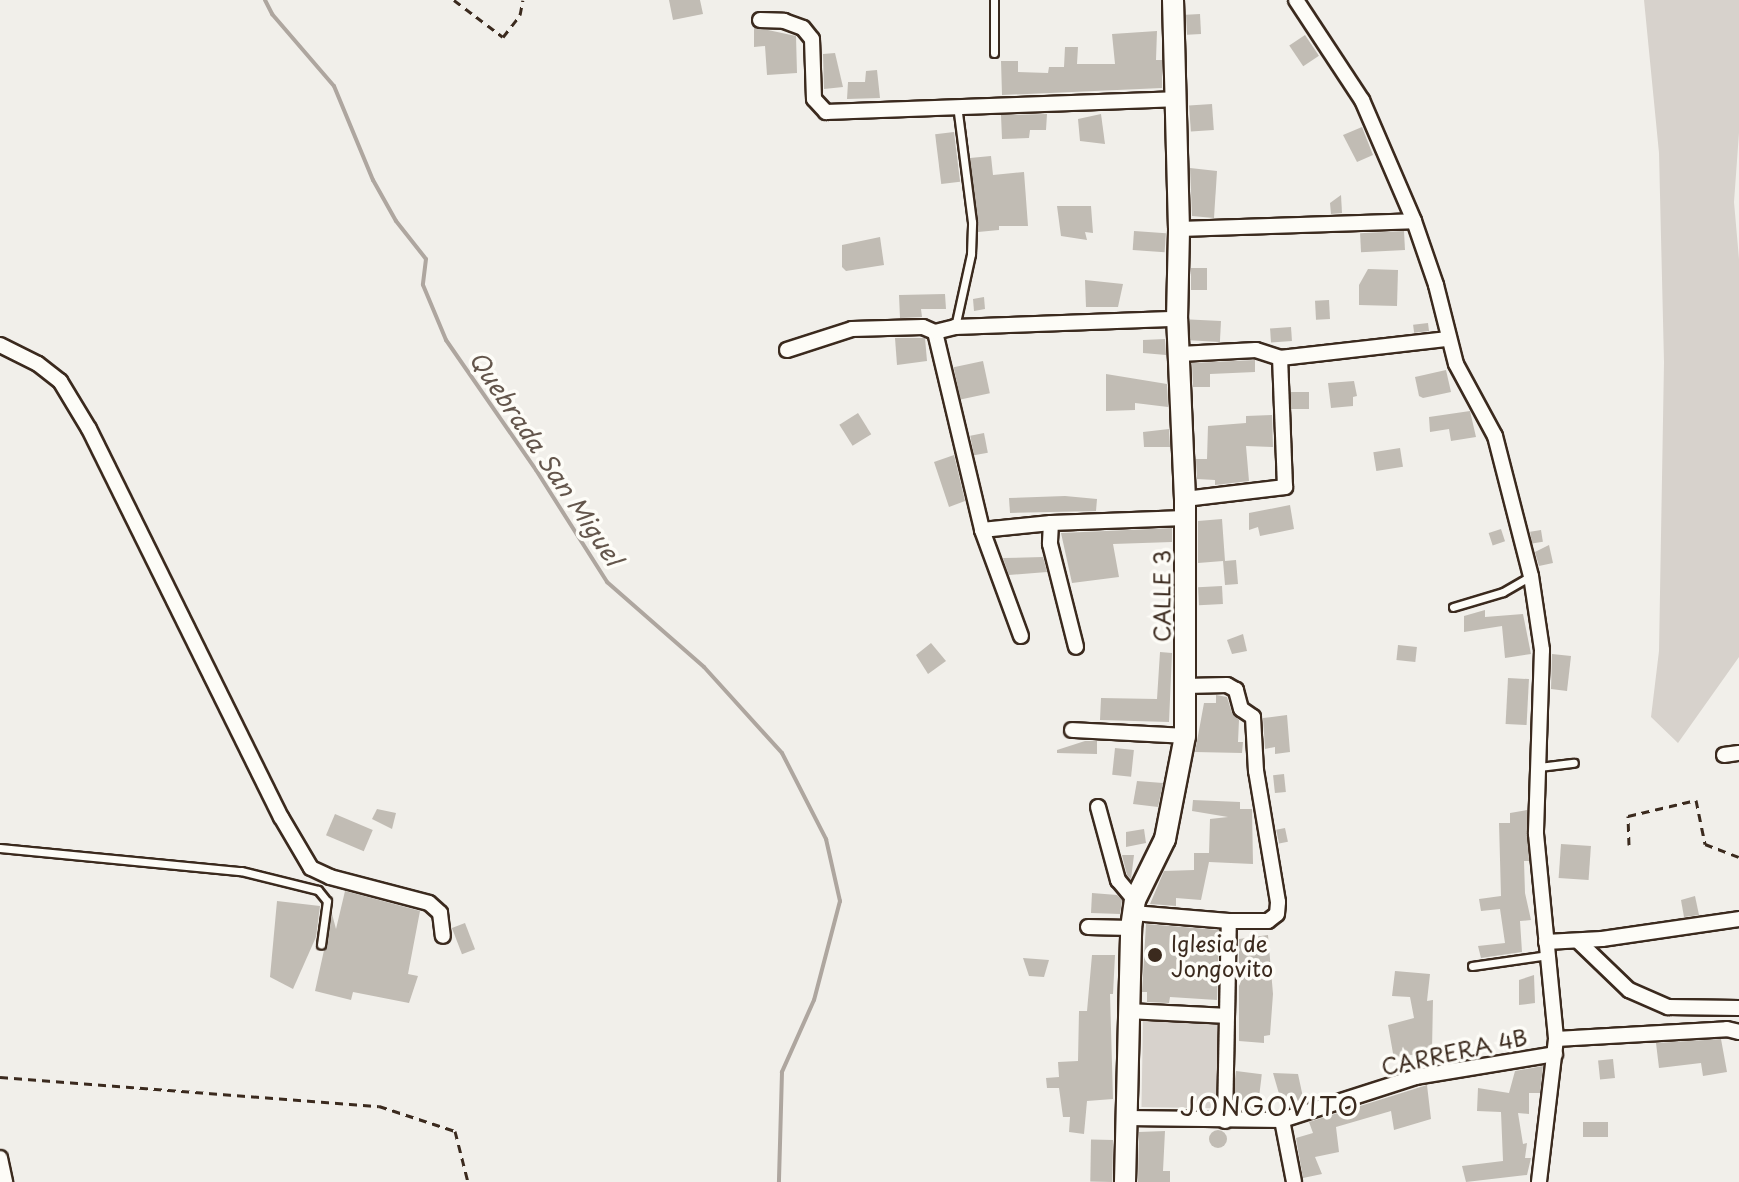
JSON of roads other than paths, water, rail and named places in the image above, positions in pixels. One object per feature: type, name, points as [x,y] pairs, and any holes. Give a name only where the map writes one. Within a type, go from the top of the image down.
[{"type":"street","name":"CALLE 3","points":[[1125,1182],[1133,914],[1165,839],[1185,736],[1185,508],[1177,319],[1179,229],[1173,0]]},
{"type":"street","points":[[1296,0],[1362,100],[1414,221],[1436,285],[1456,364],[1495,436],[1531,576],[1542,650],[1536,834],[1556,1046],[1539,1182]]},
{"type":"street","points":[[760,20],[784,21],[803,28],[812,39],[814,99],[826,112],[1174,99]]},
{"type":"street","points":[[1179,229],[1414,221]]},
{"type":"street","points":[[787,350],[852,329],[923,327],[935,332],[955,327],[1177,319]]},
{"type":"street","points":[[935,332],[982,530],[1021,636]]},
{"type":"street","points":[[1180,354],[1256,350],[1280,358],[1448,339]]},
{"type":"street","points":[[0,345],[38,364],[60,381],[89,429],[281,817],[311,868],[330,877],[429,903],[440,913],[443,936]]},
{"type":"street","points":[[982,530],[1185,508],[1285,487],[1280,358]]},
{"type":"street","points":[[1051,523],[1050,544],[1076,647]]},
{"type":"street","points":[[1088,927],[1133,914],[1268,921],[1277,914],[1278,902],[1256,771],[1253,717],[1241,709],[1236,690],[1227,685],[1186,686]]},
{"type":"street","points":[[1072,730],[1185,736]]},
{"type":"street","points":[[1098,807],[1118,880],[1133,914]]},
{"type":"street","points":[[1547,948],[1739,919]]},
{"type":"street","points":[[1225,1121],[1229,921]]},
{"type":"street","points":[[1578,941],[1629,990],[1668,1007],[1739,1008]]},
{"type":"street","points":[[1129,1011],[1227,1016]]},
{"type":"street","name":"CARRERA 4B","points":[[1127,1118],[1282,1120],[1416,1077],[1556,1046],[1727,1029],[1739,1032]]},
{"type":"street","points":[[1282,1120],[1294,1182]]},
{"type":"street","points":[[0,1158],[5,1182]]},
{"type":"lane","points":[[994,0],[994,53]]},
{"type":"lane","points":[[955,327],[971,254],[972,222],[957,105]]},
{"type":"lane","points":[[1453,607],[1503,592],[1531,576]]},
{"type":"lane","points":[[1537,767],[1574,763]]},
{"type":"lane","points":[[0,848],[241,871],[318,890],[327,901],[321,945]]},
{"type":"lane","points":[[1472,966],[1547,948]]},
{"type":"waterway","name":"Quebrada San Miguel","points":[[265,0],[272,14],[334,86],[373,180],[396,221],[426,259],[423,285],[446,340],[536,470],[607,582],[704,667],[782,753],[826,839],[840,901],[814,1000],[782,1072],[779,1182]]},
{"type":"place","name":"Iglesia de Jongovito","points":[[1155,955]]},
{"type":"district","name":"JONGOVITO","points":[[1270,1106]]}]
